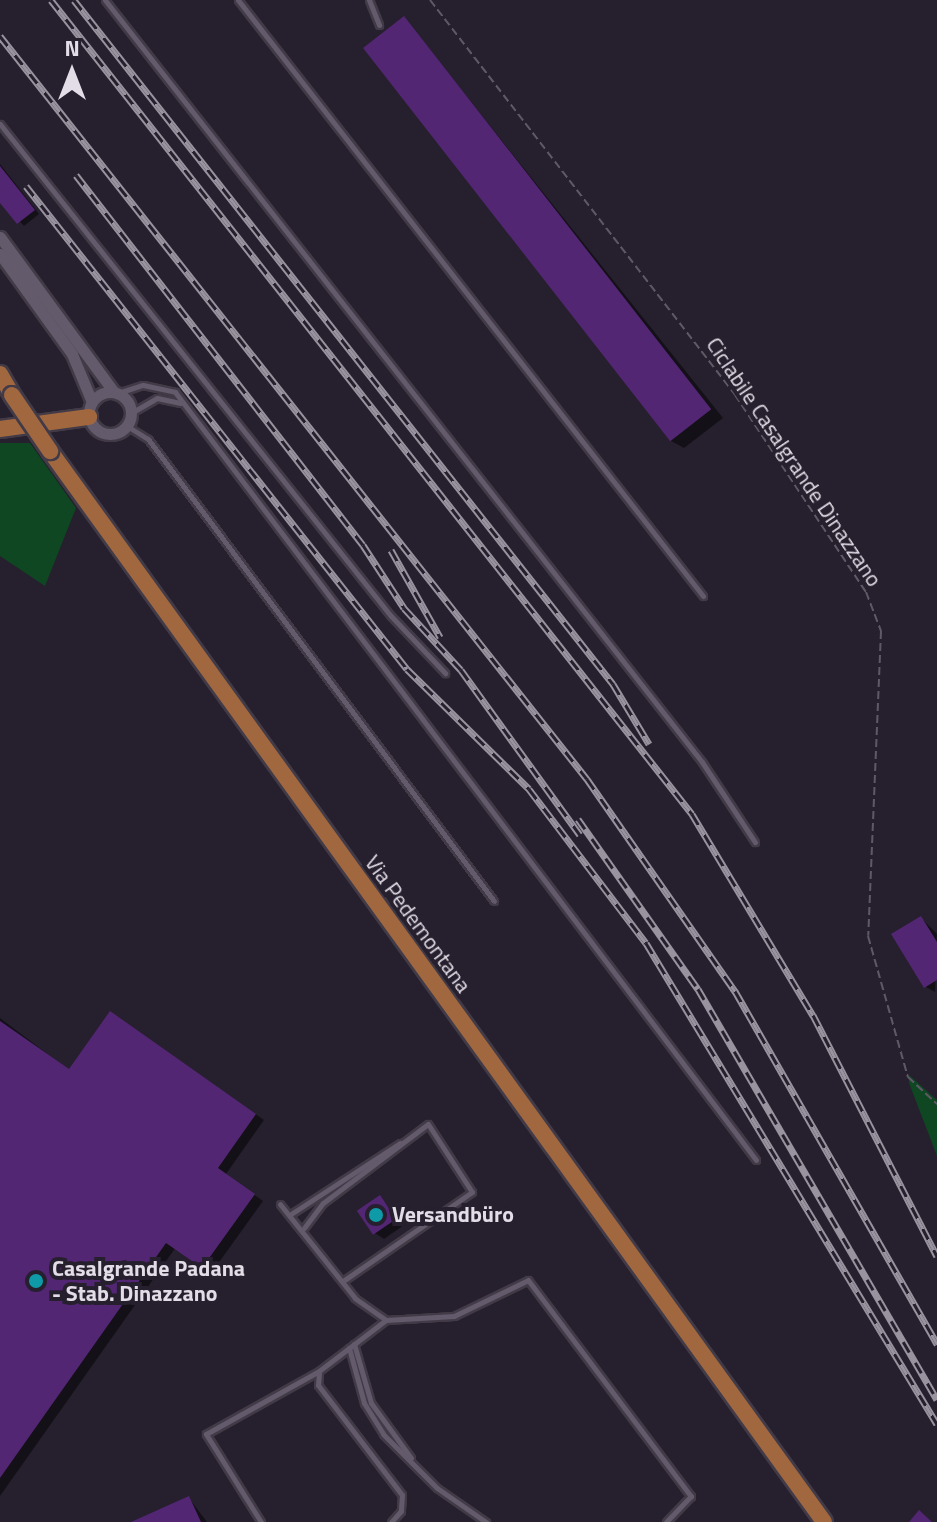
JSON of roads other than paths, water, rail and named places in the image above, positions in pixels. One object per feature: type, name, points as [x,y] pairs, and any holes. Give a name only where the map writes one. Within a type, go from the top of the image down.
[{"type":"main road","name":"Via Pedemontana","points":[[0,377],[799,1494]]},
{"type":"main road","points":[[0,429],[90,410]]},
{"type":"main road","points":[[799,1494],[811,1522]]},
{"type":"main road","points":[[799,1494],[824,1522]]},
{"type":"street","points":[[0,237],[131,413],[127,426],[102,432],[90,410],[72,354],[0,254]]},
{"type":"street","points":[[90,410],[116,393]]},
{"type":"lane","points":[[105,0],[702,762],[755,842]]},
{"type":"lane","points":[[238,0],[703,596]]},
{"type":"lane","points":[[369,0],[379,25]]},
{"type":"lane","points":[[0,127],[391,616],[445,673]]},
{"type":"lane","points":[[116,393],[163,385],[182,404],[756,1160]]},
{"type":"lane","points":[[131,413],[157,398],[182,404]]},
{"type":"lane","points":[[127,426],[148,439],[494,901]]},
{"type":"lane","points":[[291,1214],[428,1124],[472,1192],[343,1281]]},
{"type":"lane","points":[[303,1229],[323,1203],[394,1155],[401,1143]]},
{"type":"lane","points":[[280,1204],[343,1281],[386,1320]]},
{"type":"lane","points":[[261,1522],[206,1434],[319,1371],[386,1320],[454,1316],[528,1280],[691,1496],[666,1522]]},
{"type":"lane","points":[[351,1346],[371,1403],[418,1469],[486,1522]]},
{"type":"lane","points":[[319,1371],[318,1385],[402,1495],[401,1511],[391,1522]]},
{"type":"railway","points":[[51,0],[692,814],[813,1015],[937,1256]]},
{"type":"railway","points":[[74,0],[613,684],[649,744]]},
{"type":"railway","points":[[0,36],[587,779],[735,991],[937,1344]]},
{"type":"railway","points":[[76,175],[363,545],[404,608],[461,670],[580,835]]},
{"type":"railway","points":[[26,186],[407,669],[529,789],[646,943],[937,1424]]},
{"type":"railway","points":[[391,550],[440,637]]},
{"type":"railway","points":[[578,819],[698,989],[937,1399]]},
{"type":"place","name":"Versandbüro","points":[[376,1215]]},
{"type":"place","name":"Casalgrande Padana - Stab. Dinazzano","points":[[36,1281]]}]
